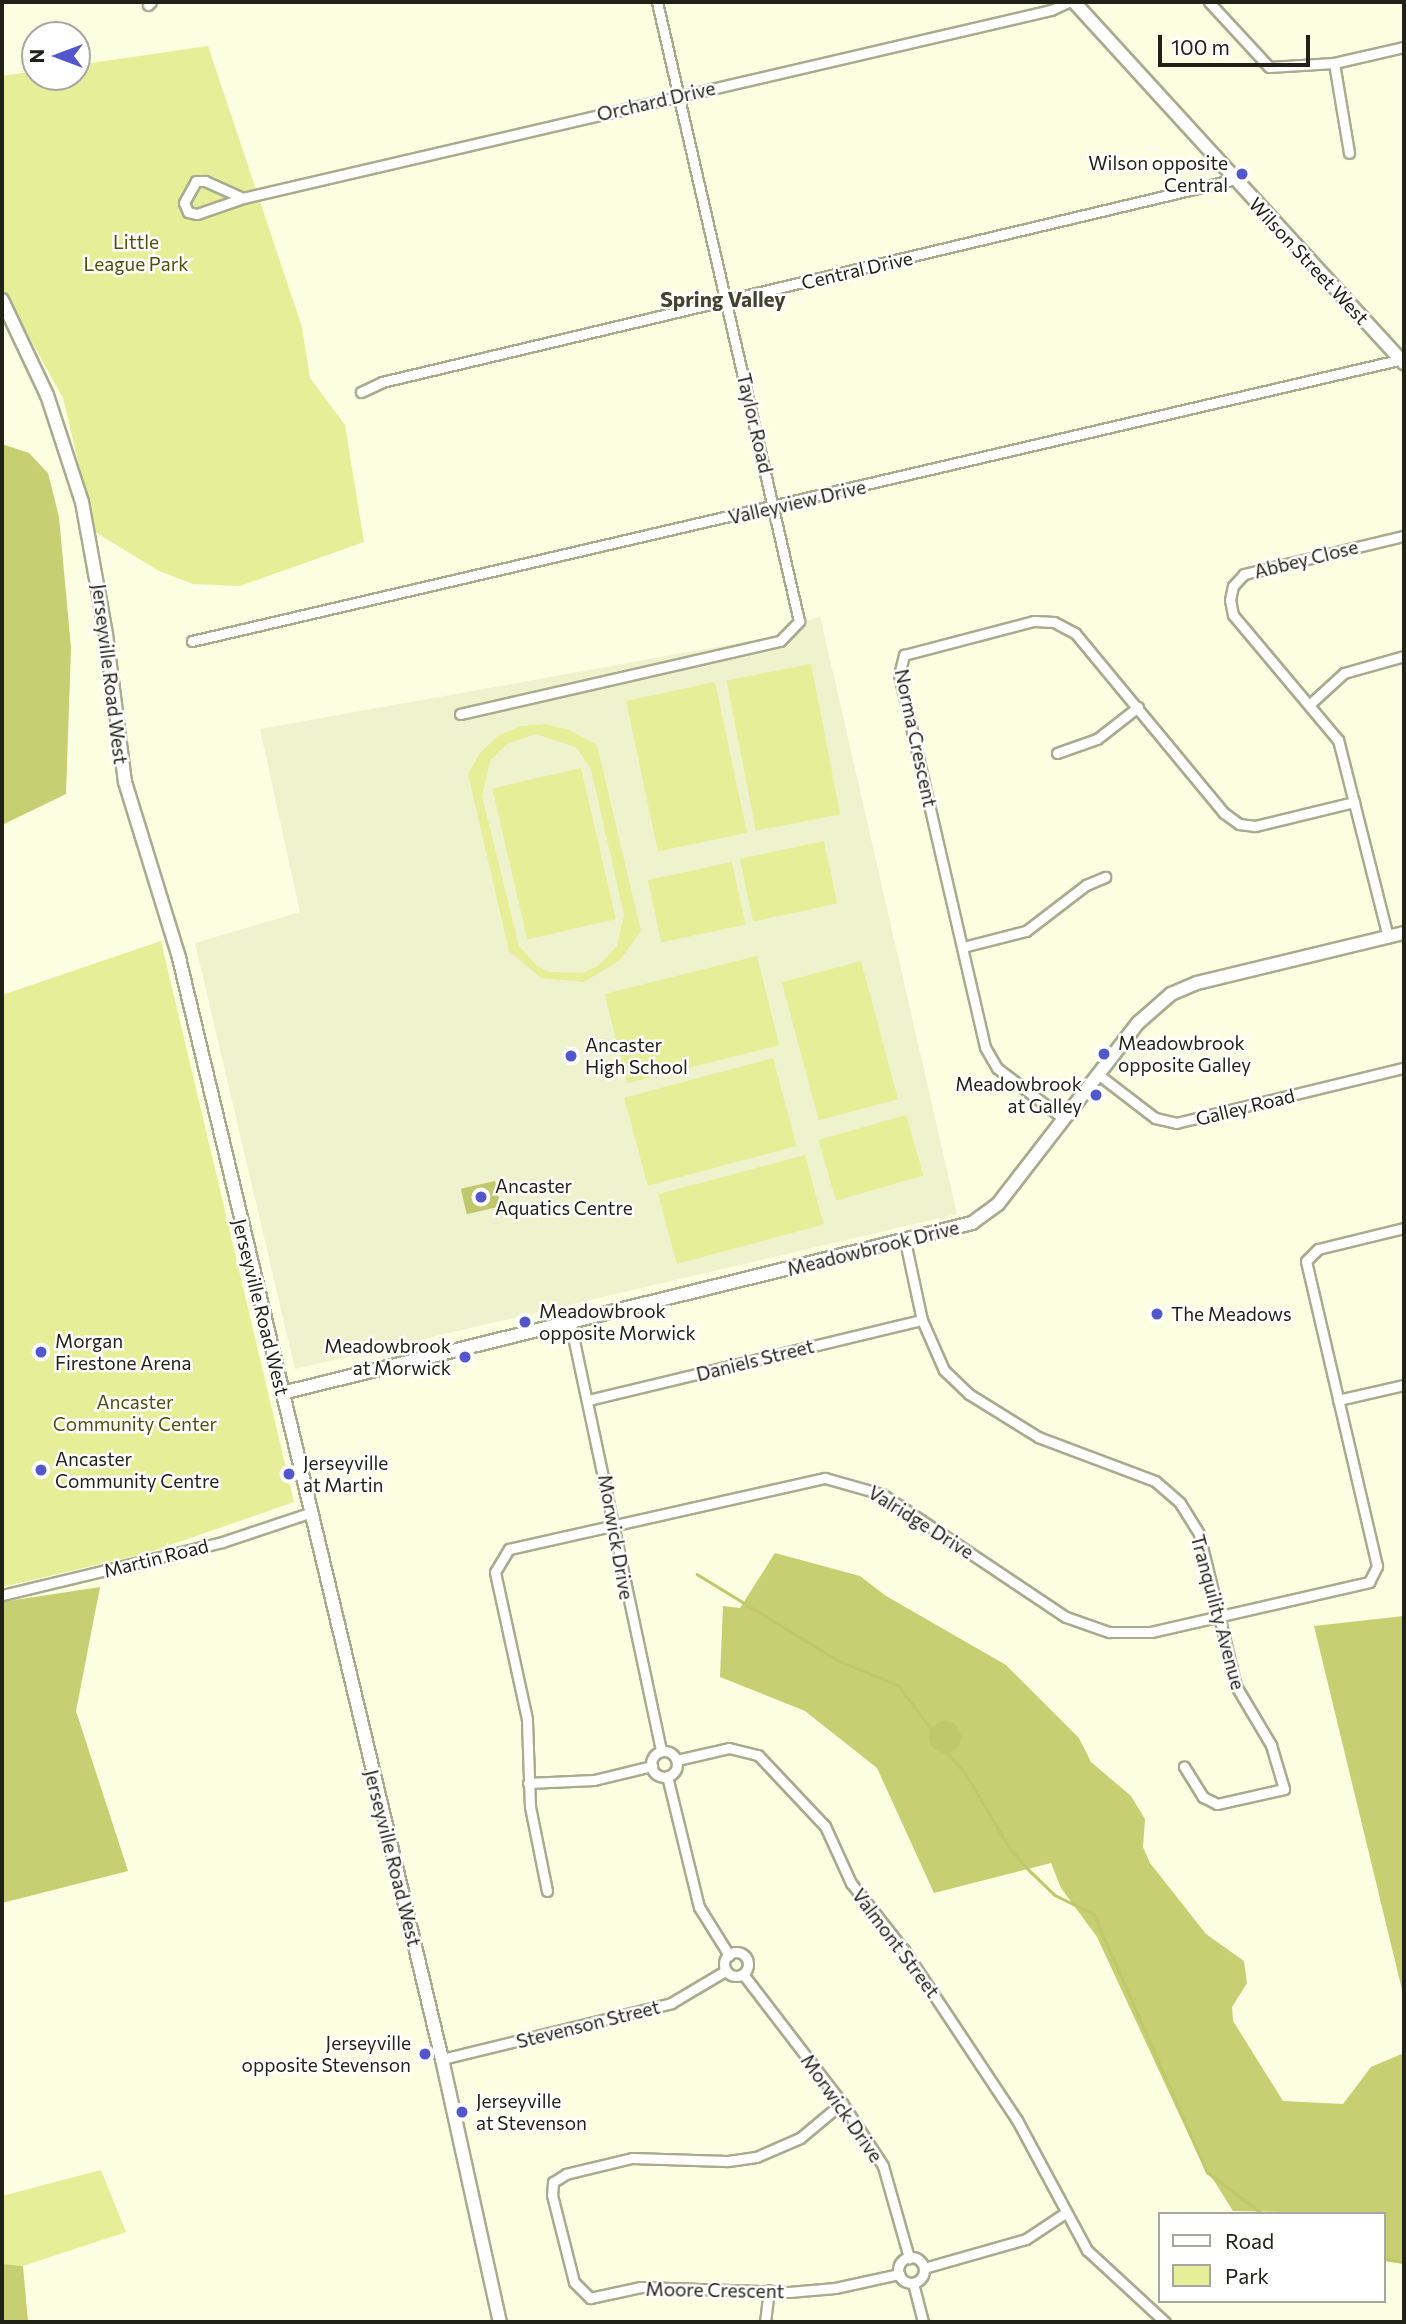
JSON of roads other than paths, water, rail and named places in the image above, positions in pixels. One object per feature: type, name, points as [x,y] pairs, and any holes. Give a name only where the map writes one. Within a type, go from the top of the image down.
[{"type":"main road","name":"Wilson Street West","points":[[1074,2],[1232,180],[1403,360]]},
{"type":"main road","name":"Jerseyville Road West","points":[[2,300],[47,395],[82,502],[106,634],[125,782],[178,958],[442,2059],[500,2322]]},
{"type":"main road","name":"Meadowbrook Drive","points":[[282,1393],[905,1241],[984,1217],[1149,1012],[1179,990],[1404,933]]},
{"type":"street","name":"Taylor Road","points":[[460,714],[780,640],[799,621],[657,2]]},
{"type":"street","name":"Orchard Drive","points":[[243,198],[205,181],[196,181],[184,204],[188,212],[197,214],[243,198],[1051,10],[1068,2]]},
{"type":"street","points":[[1209,2],[1269,67],[1334,63],[1404,47]]},
{"type":"street","points":[[1334,63],[1349,153]]},
{"type":"street","name":"Central Drive","points":[[361,392],[382,382],[1232,180]]},
{"type":"street","name":"Valleyview Drive","points":[[192,641],[1403,360]]},
{"type":"street","name":"Abbey Close","points":[[1388,937],[1338,740],[1233,615],[1230,600],[1233,586],[1244,573],[1404,536]]},
{"type":"street","name":"Norma Crescent","points":[[1064,1119],[990,1059],[899,675],[899,660],[909,651],[1034,621],[1054,622],[1076,633],[1224,813],[1239,824],[1255,826],[1354,802]]},
{"type":"street","points":[[1310,704],[1344,673],[1404,656]]},
{"type":"street","points":[[1057,753],[1097,739],[1139,707]]},
{"type":"street","points":[[963,947],[1026,931],[1086,885],[1105,877]]},
{"type":"street","name":"Galley Road","points":[[1099,1075],[1155,1118],[1175,1124],[1404,1068]]},
{"type":"street","name":"Valridge Drive","points":[[547,1891],[528,1783],[527,1719],[495,1572],[509,1549],[802,1481],[842,1480],[890,1498],[1083,1625],[1137,1634],[1369,1582],[1374,1577],[1377,1566],[1306,1261],[1318,1250],[1404,1228]]},
{"type":"street","name":"Tranquility Avenue","points":[[905,1241],[922,1320],[944,1370],[969,1394],[1038,1437],[1137,1471],[1171,1494],[1199,1534],[1236,1686],[1270,1745],[1284,1789],[1217,1804],[1203,1797],[1184,1767]]},
{"type":"street","name":"Daniels Street","points":[[588,1400],[922,1320]]},
{"type":"street","name":"Morwick Drive","points":[[570,1322],[616,1526],[628,1603],[662,1751]]},
{"type":"street","points":[[1338,1400],[1404,1384]]},
{"type":"street","name":"Martin Road","points":[[2,1595],[222,1542],[309,1513]]},
{"type":"street","name":"Valmont Street","points":[[677,1760],[729,1748],[758,1755],[825,1826],[851,1883],[904,1950],[997,2088],[1087,2250],[1166,2322]]},
{"type":"street","points":[[662,1751],[677,1760],[676,1770],[667,1776],[660,1776],[652,1766],[654,1756],[662,1751]]},
{"type":"street","points":[[528,1783],[594,1780],[652,1766]]},
{"type":"street","points":[[667,1776],[699,1907],[729,1955],[726,1970],[735,1976],[743,1973]]},
{"type":"street","name":"Morwick Drive","points":[[729,1955],[745,1957],[743,1973],[842,2103],[883,2166],[909,2258]]},
{"type":"street","name":"Stevenson Street","points":[[442,2059],[671,2004],[726,1970]]},
{"type":"street","name":"Moore Crescent","points":[[842,2103],[800,2138],[756,2157],[726,2161],[632,2158],[566,2174],[553,2182],[552,2195],[574,2282],[590,2298],[641,2287],[769,2290],[835,2288],[899,2274]]},
{"type":"street","points":[[924,2268],[1026,2239],[1065,2213]]},
{"type":"street","points":[[923,2322],[913,2283],[899,2274],[901,2263],[909,2258],[917,2259],[924,2268]]},
{"type":"street","points":[[913,2283],[922,2277],[924,2268]]},
{"type":"street","points":[[765,2322],[769,2290]]},
{"type":"waterway","points":[[697,1574],[839,1661],[898,1685],[930,1727]]},
{"type":"waterway","points":[[946,1751],[966,1774],[1011,1850],[1055,1895],[1094,1914],[1207,2172],[1260,2212]]},
{"type":"waterway","points":[[1385,2258],[1404,2262]]},
{"type":"place","name":"Wilson opposite Central","points":[[1242,174]]},
{"type":"place","name":"Meadowbrook opposite Galley","points":[[1104,1054]]},
{"type":"place","name":"Ancaster High School","points":[[571,1056]]},
{"type":"place","name":"Meadowbrook at Galley","points":[[1096,1095]]},
{"type":"place","name":"Ancaster Aquatics Centre","points":[[481,1197]]},
{"type":"place","name":"The Meadows","points":[[1157,1314]]},
{"type":"place","name":"Meadowbrook opposite Morwick","points":[[525,1322]]},
{"type":"place","name":"Morgan Firestone Arena","points":[[41,1352]]},
{"type":"place","name":"Meadowbrook at Morwick","points":[[465,1357]]},
{"type":"place","name":"Ancaster Community Centre","points":[[41,1470]]},
{"type":"place","name":"Jerseyville at Martin","points":[[289,1474]]},
{"type":"place","name":"Jerseyville opposite Stevenson","points":[[425,2054]]},
{"type":"place","name":"Jerseyville at Stevenson","points":[[462,2112]]},
{"type":"district","name":"Spring Valley","points":[[723,299]]},
{"type":"park label","name":"Little League Park","points":[[136,253]]},
{"type":"park label","name":"Ancaster Community Center","points":[[135,1413]]}]
